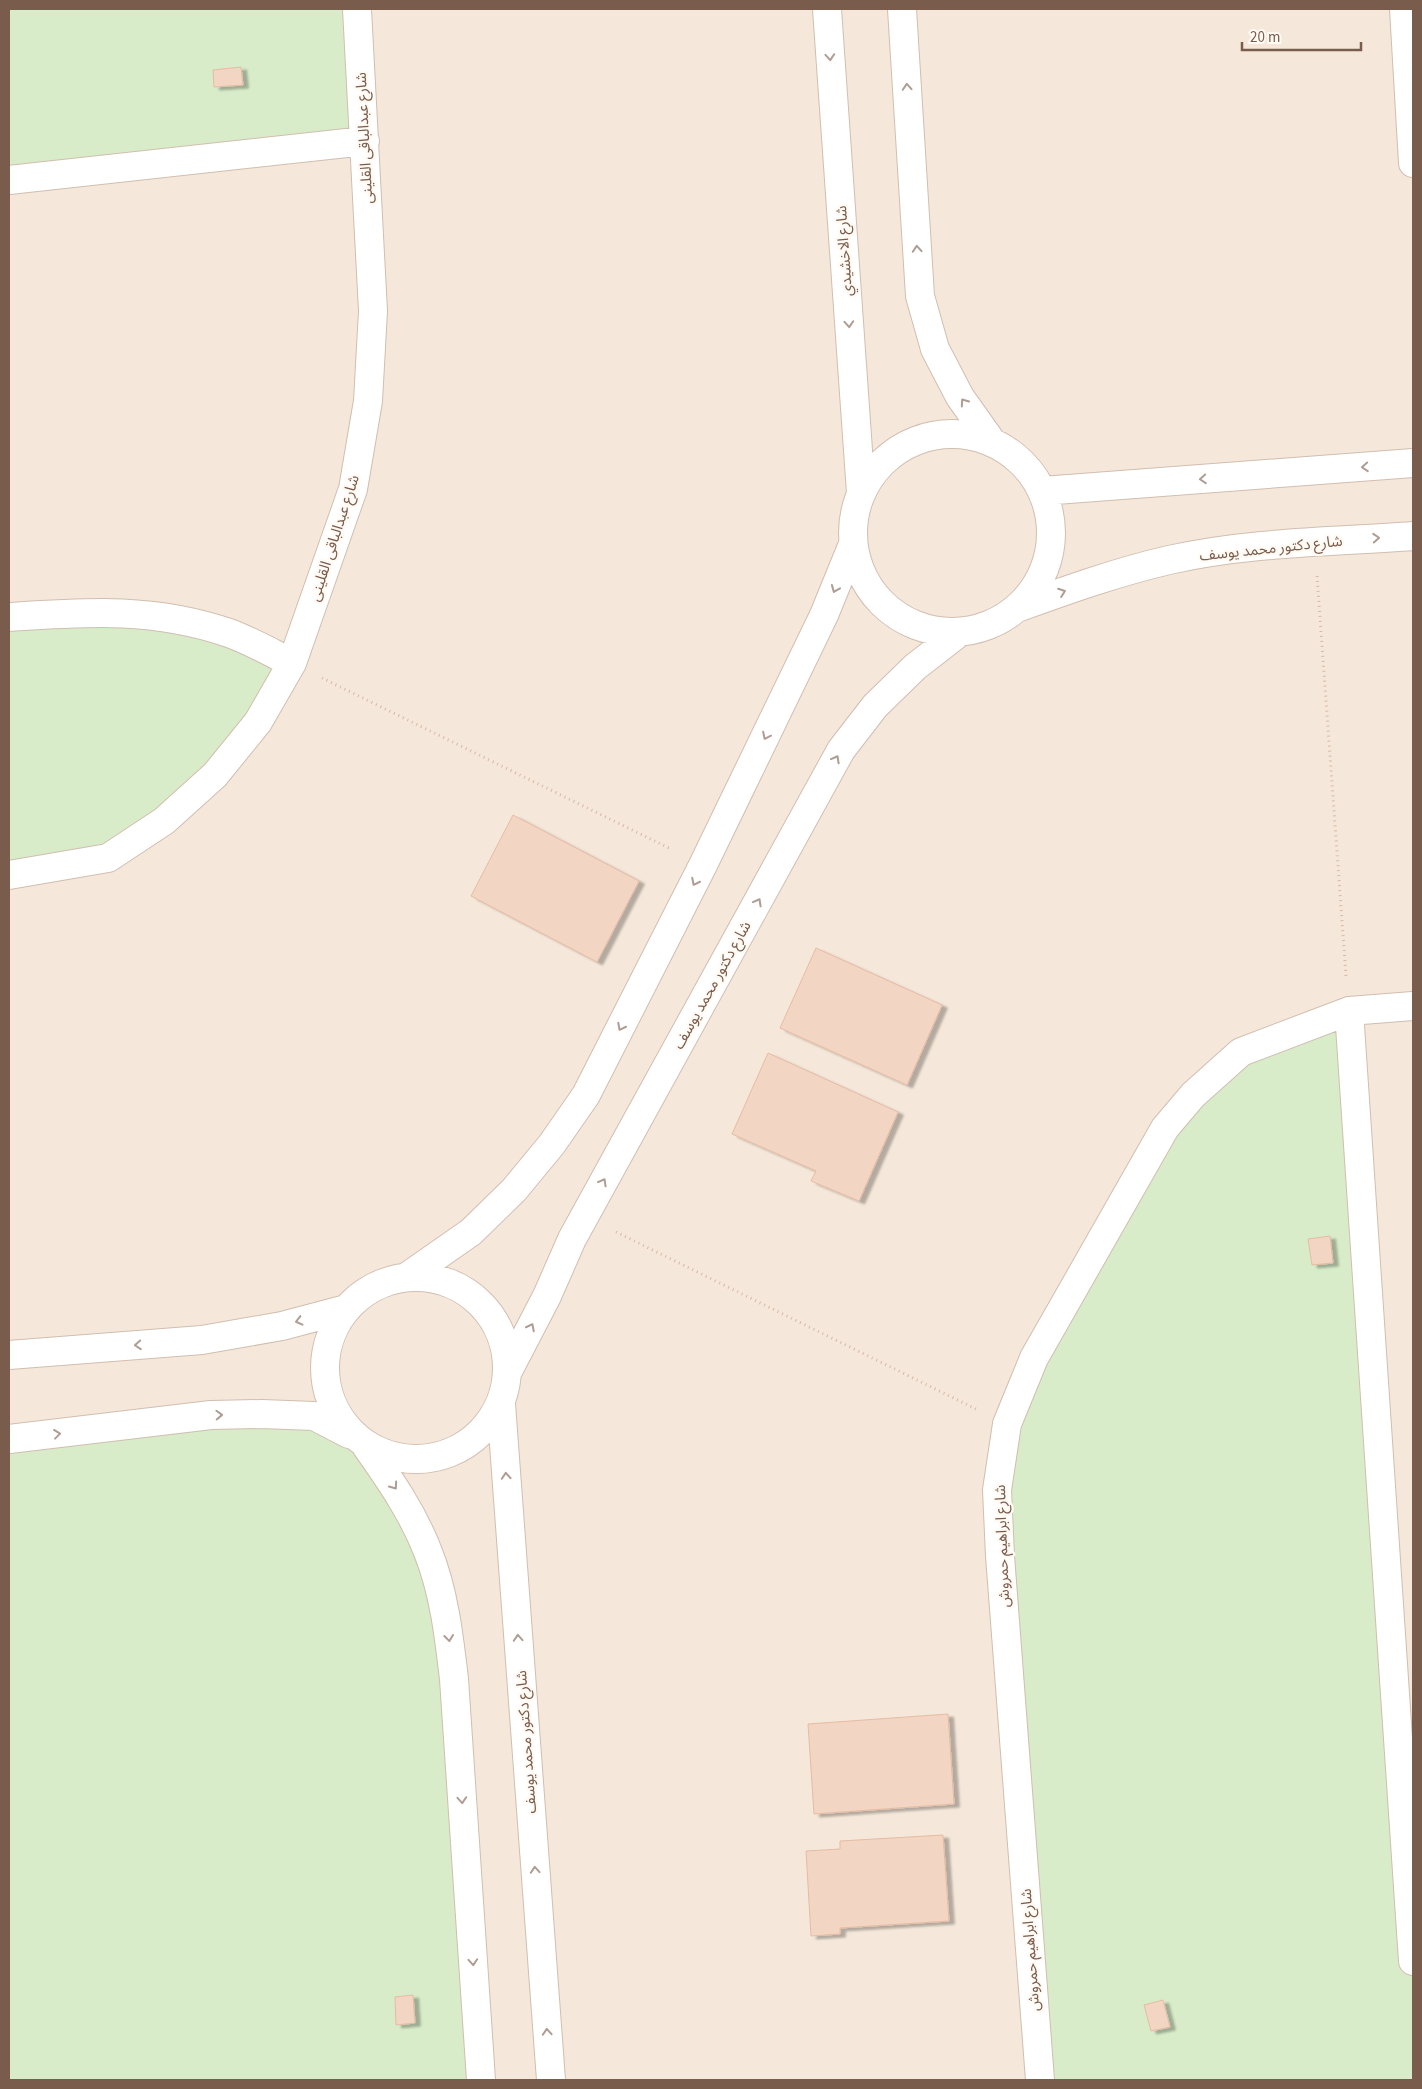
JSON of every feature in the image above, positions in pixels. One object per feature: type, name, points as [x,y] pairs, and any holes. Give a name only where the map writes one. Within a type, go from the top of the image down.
[{"type":"street","name":"شارع عبدالباقى القلينى","points":[[9,875],[108,858],[164,821],[215,775],[252,730],[292,663],[353,489],[368,401],[373,311],[357,9]]},
{"type":"street","name":"شارع الاخشيدي","points":[[827,9],[860,493]]},
{"type":"street","points":[[902,9],[920,296],[935,348],[960,397],[992,442]]},
{"type":"street","points":[[1404,9],[1413,163]]},
{"type":"street","points":[[9,180],[365,141]]},
{"type":"street","points":[[954,433],[992,442],[1021,461],[1042,491],[1050,522],[1048,554],[1036,584],[1016,609],[990,625],[960,632],[922,628],[888,610],[864,580],[853,544],[853,518],[860,493],[883,460],[916,439],[954,433]]},
{"type":"street","points":[[1042,491],[1413,463]]},
{"type":"street","name":"شارع دكتور محمد يوسف","points":[[1016,609],[1092,581],[1170,560],[1249,547],[1413,536]]},
{"type":"street","points":[[481,2080],[454,1689],[446,1615],[428,1552],[400,1494],[334,1409],[325,1375],[329,1340],[346,1309],[363,1293],[384,1282],[408,1276],[471,1232],[514,1190],[552,1144],[586,1095],[703,865],[824,615],[853,544]]},
{"type":"street","points":[[9,617],[100,612],[166,616],[230,633],[292,663]]},
{"type":"street","name":"شارع دكتور محمد يوسف","points":[[508,1371],[584,1217],[841,750],[876,706],[915,667],[960,632]]},
{"type":"street","name":"شارع ابراهيم حمروش","points":[[1040,2080],[997,1490],[1007,1424],[1034,1358],[1165,1128],[1188,1101],[1241,1052],[1349,1011],[1413,1006]]},
{"type":"street","points":[[1349,1011],[1413,1961]]},
{"type":"street","points":[[9,1439],[210,1415],[262,1414],[314,1416],[361,1442],[396,1458],[428,1460],[458,1451],[484,1431],[501,1404],[508,1371],[501,1332],[479,1300],[446,1281],[408,1276]]},
{"type":"street","points":[[9,1355],[202,1340],[282,1326],[346,1309]]},
{"type":"street","name":"شارع دكتور محمد يوسف","points":[[501,1404],[550,2080]]},
{"type":"path","points":[[1314,543],[1349,1011]]},
{"type":"path","points":[[292,663],[703,865]]},
{"type":"path","points":[[584,1217],[1007,1424]]},
{"type":"shaded area","points":[[9,9],[1413,9],[1413,2080],[9,2080]]},
{"type":"green space","points":[[9,9],[357,9],[365,141],[9,180]]},
{"type":"green space","points":[[100,612],[292,663],[164,821],[108,858],[9,870],[9,617]]},
{"type":"green space","points":[[1349,1011],[1413,1961],[1413,2080],[1040,2080],[997,1490],[1014,1407],[1165,1128],[1241,1052]]},
{"type":"green space","points":[[289,1415],[366,1446],[428,1552],[481,2080],[9,2080],[9,1439]]},
{"type":"building","points":[[241,67],[243,85],[214,87],[213,70]]},
{"type":"building","points":[[513,815],[639,881],[597,962],[471,896]]},
{"type":"building","points":[[816,948],[942,1005],[907,1085],[780,1028]]},
{"type":"building","points":[[768,1053],[898,1112],[859,1201],[811,1181],[816,1171],[732,1134]]},
{"type":"building","points":[[1330,1236],[1333,1263],[1312,1265],[1308,1239]]},
{"type":"building","points":[[948,1714],[954,1804],[814,1814],[808,1724]]},
{"type":"building","points":[[943,1835],[949,1921],[840,1928],[840,1934],[811,1936],[806,1851],[840,1849],[840,1841]]},
{"type":"building","points":[[413,1995],[415,2023],[396,2025],[395,1997]]},
{"type":"building","points":[[1163,2000],[1170,2027],[1151,2031],[1144,2005]]}]
